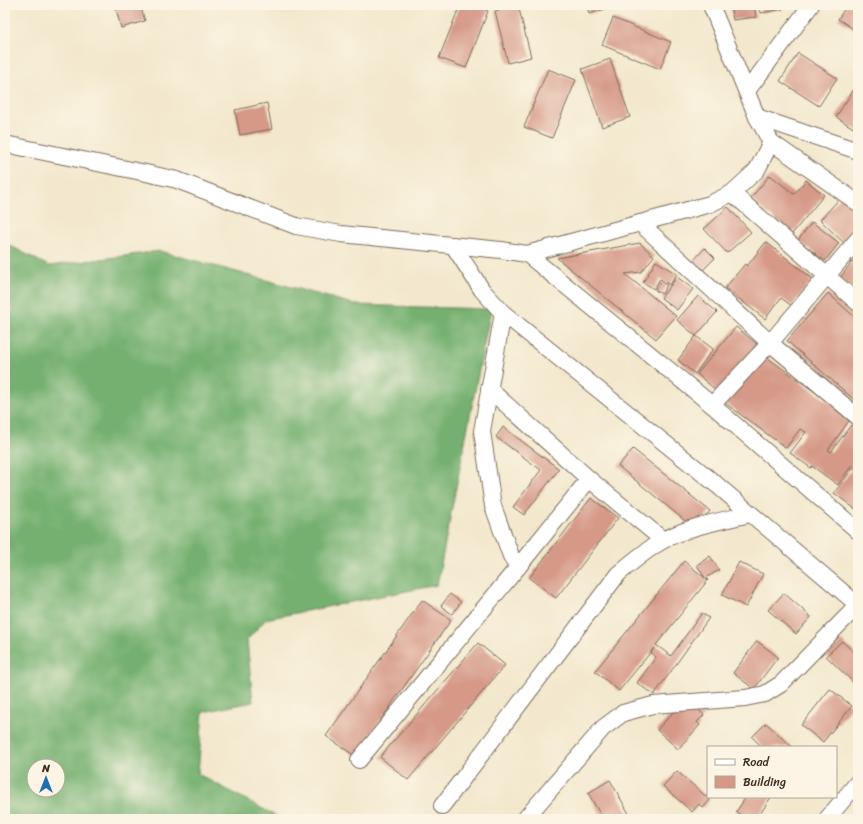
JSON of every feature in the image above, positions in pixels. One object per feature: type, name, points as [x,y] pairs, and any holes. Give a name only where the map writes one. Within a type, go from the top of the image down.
[{"type":"street","points":[[711,5],[757,117],[771,142],[858,203]]},
{"type":"street","points":[[747,91],[811,5]]},
{"type":"street","points":[[757,117],[858,151]]},
{"type":"street","points":[[5,144],[177,180],[296,226],[340,234],[527,254],[710,204],[732,193],[757,170],[771,142]]},
{"type":"street","points":[[732,193],[858,304]]},
{"type":"street","points":[[640,223],[770,343],[858,417]]},
{"type":"street","points":[[712,405],[770,343],[858,239]]},
{"type":"street","points":[[453,245],[482,290],[503,313],[717,485],[858,605],[781,684],[765,694],[745,698],[653,705],[623,713],[603,728],[525,819]]},
{"type":"street","points":[[527,254],[712,405],[858,531]]},
{"type":"street","points":[[503,313],[482,431],[493,506],[511,556],[518,567]]},
{"type":"street","points":[[489,389],[589,479],[663,540]]},
{"type":"street","points":[[359,760],[589,479]]},
{"type":"street","points":[[442,806],[618,574],[640,555],[663,540],[685,531],[750,514]]},
{"type":"street","points":[[827,819],[858,782]]},
{"type":"green space","points":[[5,243],[49,266],[160,251],[357,305],[491,309],[437,585],[266,619],[247,640],[253,702],[203,712],[198,774],[282,819],[5,819]]},
{"type":"building","points":[[115,5],[140,5],[145,21],[121,28]]},
{"type":"building","points":[[460,5],[471,5],[488,11],[466,68],[439,58]]},
{"type":"building","points":[[518,5],[531,57],[508,63],[495,11]]},
{"type":"building","points":[[587,5],[618,5],[589,14]]},
{"type":"building","points":[[730,5],[754,5],[756,17],[733,20]]},
{"type":"building","points":[[759,5],[785,6],[782,6],[783,9],[761,13]]},
{"type":"building","points":[[847,5],[858,5],[858,32],[838,19]]},
{"type":"building","points":[[613,18],[671,42],[660,69],[602,45]]},
{"type":"building","points":[[798,53],[837,78],[819,106],[780,81]]},
{"type":"building","points":[[610,59],[630,117],[602,127],[582,69]]},
{"type":"building","points":[[548,69],[576,80],[552,138],[524,127]]},
{"type":"building","points":[[858,83],[858,131],[836,117]]},
{"type":"building","points":[[267,103],[272,129],[240,135],[235,110]]},
{"type":"building","points":[[770,175],[794,194],[806,180],[824,195],[792,234],[750,199]]},
{"type":"building","points":[[842,196],[858,211],[858,227],[844,243],[820,220]]},
{"type":"building","points":[[728,207],[751,232],[727,253],[704,229]]},
{"type":"building","points":[[812,222],[839,243],[825,261],[798,240]]},
{"type":"building","points":[[766,242],[813,279],[792,306],[781,298],[765,319],[725,288],[745,264],[747,266]]},
{"type":"building","points":[[640,243],[654,256],[641,272],[625,274],[676,316],[656,339],[557,258]]},
{"type":"building","points":[[705,248],[715,258],[700,273],[690,264]]},
{"type":"building","points":[[858,254],[858,293],[839,279]]},
{"type":"building","points":[[656,261],[677,274],[670,285],[660,279],[654,289],[643,282]]},
{"type":"building","points":[[677,277],[693,289],[677,310],[661,298]]},
{"type":"building","points":[[661,282],[667,285],[662,294],[655,290]]},
{"type":"building","points":[[828,293],[858,320],[858,403],[787,341]]},
{"type":"building","points":[[698,296],[717,312],[696,336],[677,320]]},
{"type":"building","points":[[736,327],[757,344],[718,392],[697,374]]},
{"type":"building","points":[[696,336],[713,349],[695,374],[678,360]]},
{"type":"building","points":[[761,353],[851,418],[828,450],[831,452],[851,425],[858,430],[858,470],[852,465],[838,485],[812,466],[811,468],[790,453],[806,432],[800,429],[786,448],[725,403]]},
{"type":"building","points":[[503,427],[559,469],[524,515],[513,507],[541,470],[496,437]]},
{"type":"building","points":[[633,449],[710,511],[695,529],[618,466]]},
{"type":"building","points":[[853,468],[858,472],[858,511],[834,493]]},
{"type":"building","points":[[591,498],[618,518],[556,598],[529,578]]},
{"type":"building","points":[[710,556],[719,570],[706,578],[708,580],[656,645],[671,656],[702,613],[709,618],[654,695],[637,683],[656,657],[651,653],[654,648],[619,691],[595,671],[684,561],[705,578],[697,565]]},
{"type":"building","points":[[739,562],[763,574],[746,607],[722,595]]},
{"type":"building","points":[[784,593],[811,617],[796,634],[768,610]]},
{"type":"building","points":[[450,594],[461,602],[452,614],[441,606]]},
{"type":"building","points":[[422,600],[451,620],[355,756],[326,736]]},
{"type":"building","points":[[757,641],[778,657],[754,689],[733,673]]},
{"type":"building","points":[[842,641],[858,656],[858,687],[826,656]]},
{"type":"building","points":[[478,643],[505,665],[408,780],[380,757]]},
{"type":"building","points":[[830,689],[852,706],[823,742],[801,725]]},
{"type":"building","points":[[686,698],[704,715],[697,722],[700,725],[678,749],[657,730]]},
{"type":"building","points":[[766,723],[791,746],[761,746],[752,737]]},
{"type":"building","points":[[677,771],[710,800],[703,808],[699,804],[692,812],[663,786]]},
{"type":"building","points":[[610,780],[632,819],[603,819],[588,793]]},
{"type":"building","points":[[745,798],[770,798],[757,819],[747,819],[736,812]]}]
